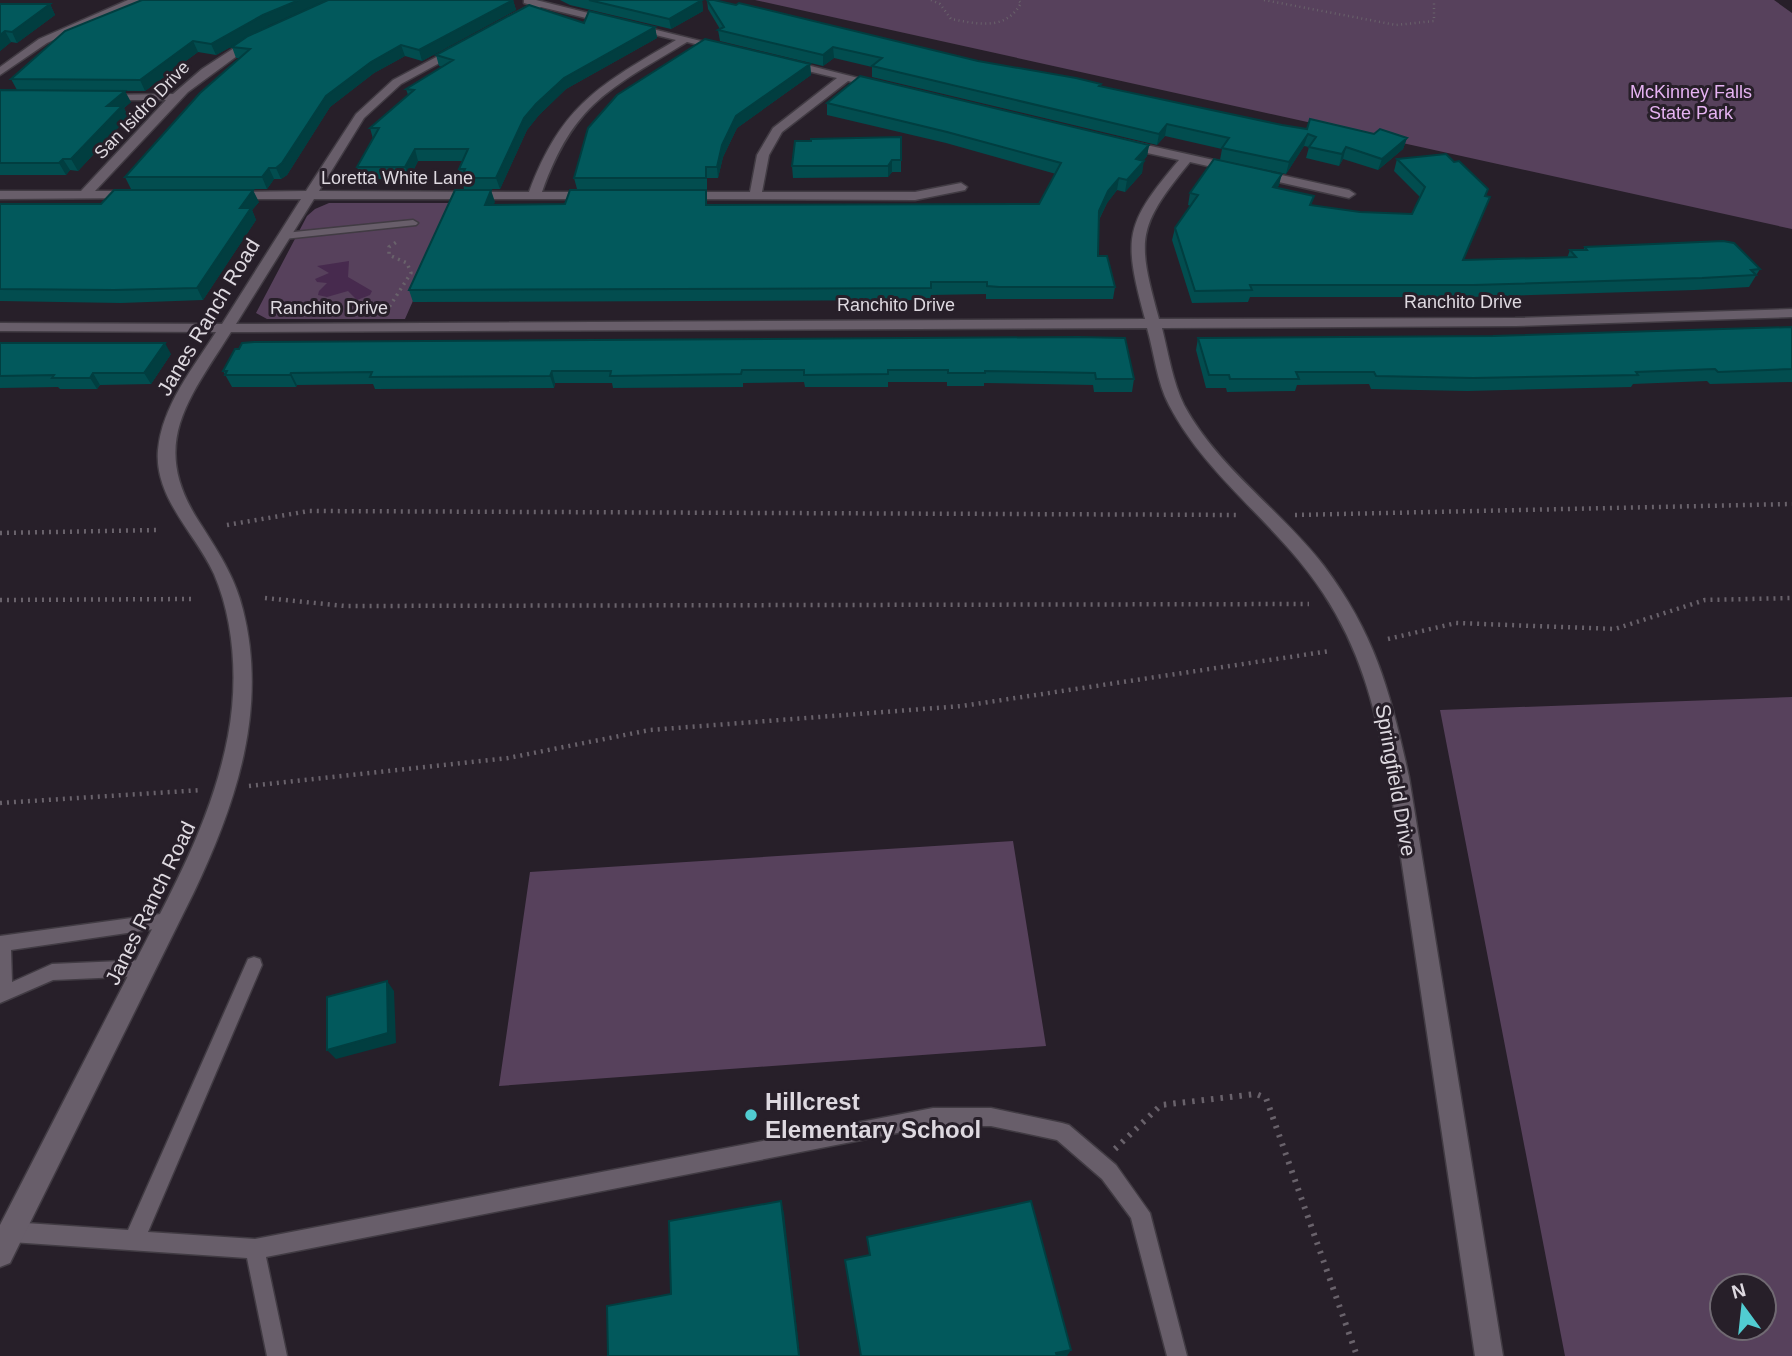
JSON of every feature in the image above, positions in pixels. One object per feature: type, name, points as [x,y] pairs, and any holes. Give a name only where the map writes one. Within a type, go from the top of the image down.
[{"type":"street","points":[[0,72],[43,41],[136,0]]},
{"type":"street","points":[[500,26],[532,2],[738,51]]},
{"type":"street","name":"San Isidro Drive","points":[[84,196],[176,97],[215,62],[266,33]]},
{"type":"street","name":"Janes Ranch Road","points":[[0,1252],[167,920],[192,877],[226,788],[239,725],[241,656],[235,614],[223,575],[176,494],[166,459],[167,439],[185,393],[349,130],[372,103],[397,82],[476,38]]},
{"type":"street","points":[[534,196],[552,152],[575,116],[604,90],[685,39]]},
{"type":"street","points":[[779,61],[887,87]]},
{"type":"street","points":[[755,197],[763,155],[777,130],[846,77]]},
{"type":"street","points":[[92,97],[176,97]]},
{"type":"street","points":[[1118,142],[1349,194]]},
{"type":"street","name":"Springfield Drive","points":[[1186,159],[1138,231],[1137,257],[1175,402],[1186,422],[1214,459],[1305,555],[1327,584],[1361,645],[1385,708],[1399,777],[1489,1356]]},
{"type":"street","points":[[673,196],[915,196],[961,187]]},
{"type":"street","points":[[0,195],[150,195]]},
{"type":"street","name":"Loretta White Lane","points":[[217,195],[603,196]]},
{"type":"street","name":"Ranchito Drive","points":[[0,327],[1515,322],[1792,313]]},
{"type":"lane","points":[[284,236],[414,223]]},
{"type":"lane","points":[[144,968],[52,972],[1,995],[2,943],[167,920]]},
{"type":"lane","points":[[134,1240],[254,965]]},
{"type":"lane","points":[[11,1232],[256,1249],[933,1117],[991,1117],[1062,1132],[1109,1172],[1140,1213],[1177,1356]]},
{"type":"lane","points":[[256,1249],[277,1356]]},
{"type":"path","points":[[931,0],[940,4],[951,19],[984,24],[1003,23],[1017,15],[1021,3],[1018,0]]},
{"type":"path","points":[[1264,0],[1396,25],[1434,22],[1434,0]]},
{"type":"path","points":[[385,315],[394,296],[411,273],[407,263],[389,255],[388,251],[394,243],[402,240]]},
{"type":"path","points":[[1290,515],[1792,504]]},
{"type":"path","points":[[227,526],[309,511],[1241,515]]},
{"type":"path","points":[[0,533],[158,530]]},
{"type":"path","points":[[265,598],[345,606],[1309,604]]},
{"type":"path","points":[[1388,639],[1456,622],[1615,629],[1705,600],[1792,598]]},
{"type":"path","points":[[0,600],[194,599]]},
{"type":"path","points":[[0,803],[226,788],[508,758],[650,730],[962,706],[1330,651]]},
{"type":"path","points":[[1100,1164],[1161,1105],[1256,1094],[1266,1098],[1357,1356]]},
{"type":"green space","name":"McKinney Falls State Park","points":[[755,0],[1774,0],[1792,13],[1792,229]]},
{"type":"green space","points":[[329,203],[456,203],[405,319],[267,319],[256,313],[307,216]]},
{"type":"green space","points":[[1792,697],[1792,1356],[1565,1356],[1440,710]]},
{"type":"green space","points":[[1013,841],[1046,1046],[499,1086],[530,872]]},
{"type":"shaded area","points":[[349,261],[348,277],[372,291],[370,295],[357,300],[348,291],[327,297],[318,295],[327,283],[317,282],[315,279],[329,273],[317,266]]},
{"type":"building","points":[[142,0],[299,0],[263,15],[211,44],[193,41],[140,80],[11,79],[65,31]]},
{"type":"building","points":[[328,0],[513,0],[419,50],[401,45],[371,62],[326,96],[282,163],[276,168],[269,168],[262,177],[125,177],[200,93],[250,49],[232,47],[248,36]]},
{"type":"building","points":[[589,0],[702,0],[669,19]]},
{"type":"building","points":[[707,0],[736,5],[739,3],[978,61],[1076,78],[1101,84],[1099,86],[1282,125],[1307,129],[1310,119],[1374,134],[1380,129],[1407,138],[1382,159],[1346,147],[1342,154],[1309,147],[1316,137],[1308,134],[1289,162],[1222,148],[1229,138],[1167,124],[1159,134],[872,66],[882,58],[833,47],[823,55],[718,30],[724,27]]},
{"type":"building","points":[[0,4],[50,4],[12,32],[5,31],[0,35]]},
{"type":"building","points":[[529,5],[584,23],[589,11],[655,27],[564,78],[536,104],[524,118],[496,178],[461,178],[465,169],[459,169],[468,149],[415,149],[405,167],[357,167],[379,128],[370,128],[414,90],[406,89],[453,60],[436,55]]},
{"type":"building","points":[[705,39],[810,64],[736,116],[722,145],[717,167],[706,167],[706,178],[574,178],[588,128],[617,95]]},
{"type":"building","points":[[860,76],[1149,145],[1136,159],[1144,161],[1127,180],[1119,178],[1108,191],[1099,211],[1098,256],[1107,256],[1115,287],[999,287],[987,286],[987,282],[931,282],[931,288],[409,290],[455,190],[491,190],[485,205],[565,204],[570,190],[706,190],[706,205],[1039,204],[1061,163],[827,103]]},
{"type":"building","points":[[0,90],[125,91],[107,106],[122,106],[71,159],[63,159],[59,163],[0,163]]},
{"type":"building","points":[[901,137],[901,160],[892,160],[888,166],[792,166],[795,141]]},
{"type":"building","points":[[1446,154],[1454,162],[1459,161],[1488,189],[1485,196],[1490,197],[1463,260],[1576,257],[1570,250],[1587,250],[1585,247],[1723,241],[1734,243],[1760,269],[1751,270],[1756,275],[1702,278],[1474,285],[1250,285],[1252,290],[1195,291],[1175,228],[1198,195],[1190,193],[1214,159],[1282,174],[1273,187],[1314,196],[1310,205],[1360,212],[1412,214],[1425,187],[1397,159]]},
{"type":"building","points":[[114,190],[253,190],[240,208],[251,208],[197,288],[0,289],[0,204],[101,204]]},
{"type":"building","points":[[1792,327],[1792,369],[1636,372],[1638,375],[1473,378],[1376,376],[1374,372],[1296,372],[1299,379],[1230,379],[1229,375],[1209,375],[1198,338],[1493,336]]},
{"type":"building","points":[[1125,338],[1134,379],[1096,379],[1095,373],[948,373],[948,370],[804,375],[804,370],[742,370],[741,374],[610,376],[611,371],[552,371],[550,376],[370,377],[372,372],[225,375],[227,371],[223,371],[235,349],[239,349],[242,343],[254,342]]},
{"type":"building","points":[[0,343],[165,343],[144,373],[93,373],[90,378],[52,378],[54,375],[0,376]]},
{"type":"building","points":[[387,981],[388,1033],[327,1050],[327,997]]},
{"type":"building","points":[[781,1201],[799,1356],[608,1356],[607,1306],[671,1294],[669,1221]]},
{"type":"building","points":[[1031,1201],[1071,1350],[1056,1353],[1057,1356],[861,1356],[845,1260],[870,1255],[867,1237]]},
{"type":"place","name":"Hillcrest Elementary School","points":[[751,1115]]}]
